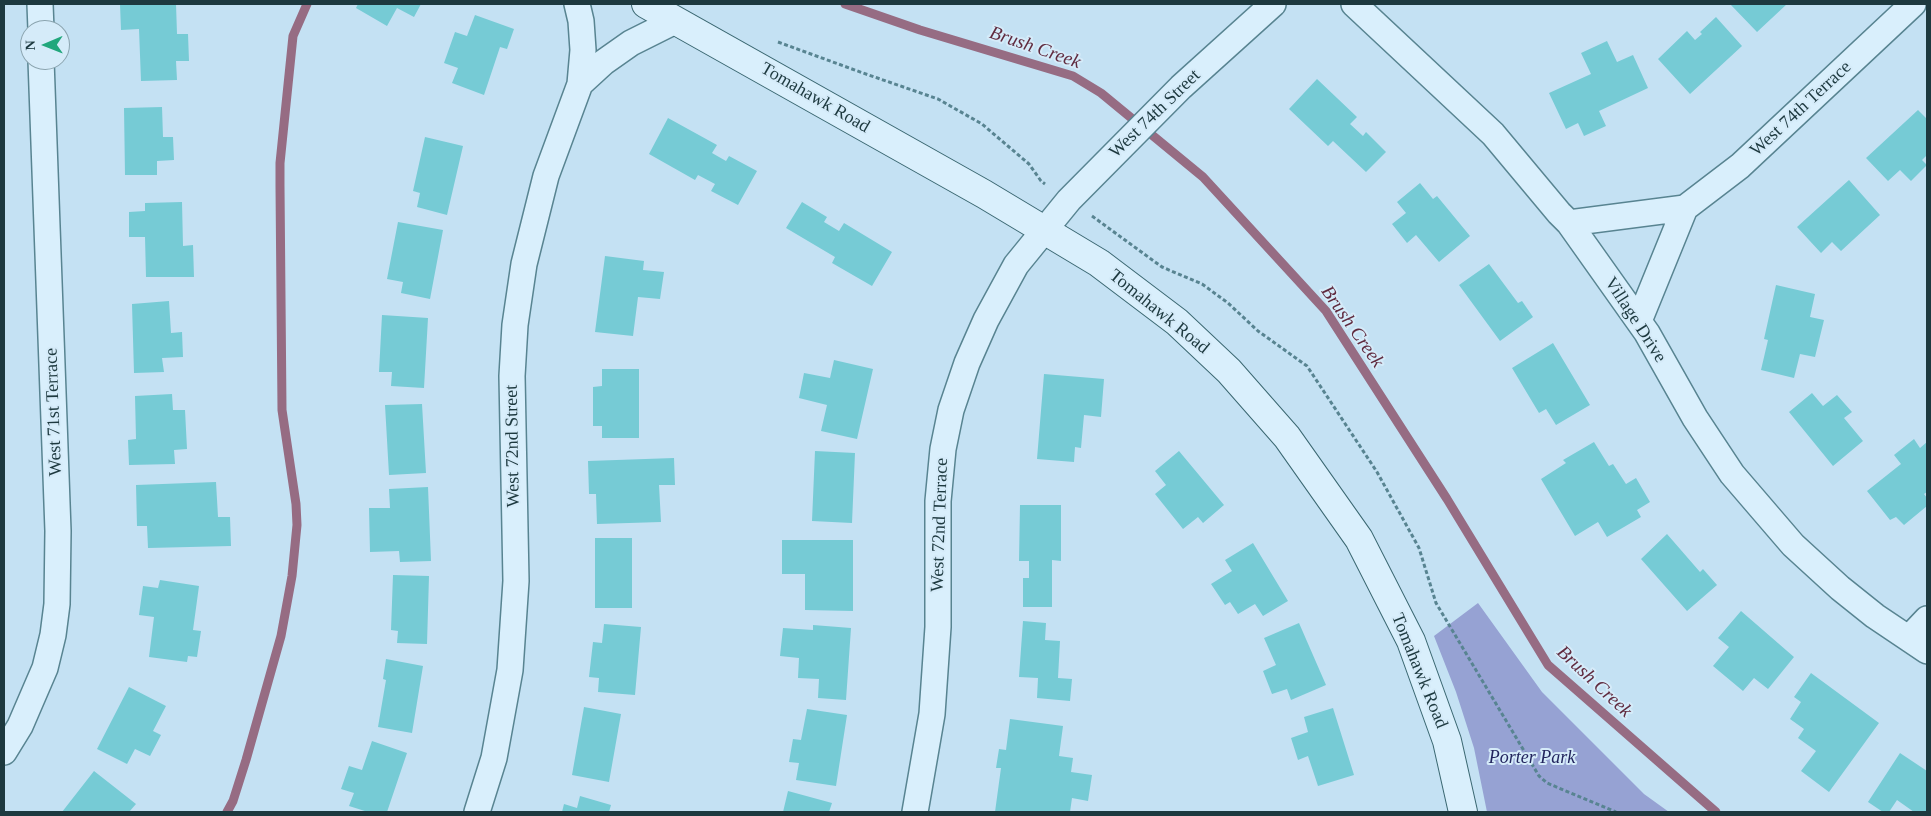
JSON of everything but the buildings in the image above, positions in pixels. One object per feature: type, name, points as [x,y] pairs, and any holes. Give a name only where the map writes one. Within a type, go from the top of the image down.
[{"type":"street","points":[[40,4],[41,20]]},
{"type":"street","name":"West 72nd Street","points":[[477,812],[494,758],[510,670],[516,581],[512,376],[515,326],[524,264],[546,176],[580,84],[583,50],[581,21],[577,4]]},
{"type":"street","name":"Tomahawk Road","points":[[646,4],[984,194],[1098,263],[1176,322],[1229,371],[1287,437],[1359,539],[1411,641],[1447,741],[1463,812]]},
{"type":"street","name":"West 74th Street","points":[[1044,231],[1069,200],[1105,162],[1181,87],[1273,4]]},
{"type":"street","name":"Village Drive","points":[[1354,4],[1493,134],[1558,213],[1569,223],[1639,321],[1695,418],[1732,474],[1793,545],[1840,588],[1875,616],[1918,644],[1927,620]]},
{"type":"street","name":"West 74th Terrace","points":[[1569,223],[1685,208],[1740,166],[1913,4]]},
{"type":"street","name":"West 72nd Street","points":[[580,84],[604,62],[631,44],[676,21]]},
{"type":"street","name":"West 71st Terrace","points":[[4,752],[20,726],[45,668],[53,635],[57,604],[58,531],[41,70]]},
{"type":"street","points":[[1639,321],[1685,208]]},
{"type":"street","name":"West 72nd Terrace","points":[[915,812],[932,714],[938,626],[938,501],[943,449],[951,410],[967,363],[986,320],[1016,266],[1044,231]]},
{"type":"path","points":[[775,40],[863,74],[938,99],[982,124],[1029,164],[1041,181]]},
{"type":"green space","name":"Porter Park","points":[[1478,603],[1542,692],[1644,794],[1669,812],[1487,812],[1474,748],[1456,692],[1434,636]]},
{"type":"waterway","points":[[227,812],[233,801],[246,760],[281,636],[292,576],[297,525],[296,504],[282,410],[280,163],[293,36],[307,4]]},
{"type":"waterway","name":"Brush Creek","points":[[845,4],[920,30],[1073,76],[1101,93],[1203,177],[1326,311],[1447,499],[1548,665],[1716,812]]}]
